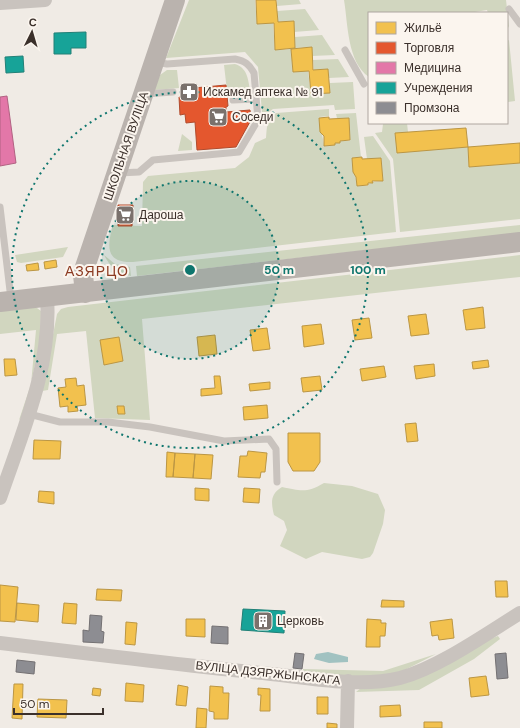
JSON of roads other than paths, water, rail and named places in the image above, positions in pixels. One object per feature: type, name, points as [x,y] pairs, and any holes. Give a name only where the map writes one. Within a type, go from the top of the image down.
[{"type":"main road","name":"ШКОЛЬНАЯ ВУЛІЦА","points":[[85,293],[83,275],[85,267],[175,0]]},
{"type":"main road","points":[[6,302],[520,242]]},
{"type":"street","points":[[3,2],[45,0]]},
{"type":"street","points":[[0,498],[38,384],[48,317],[47,297]]},
{"type":"street","name":"ВУЛІЦА ДЗЯРЖЫНСКАГА","points":[[0,643],[348,682],[387,681],[418,672],[468,645],[520,613]]},
{"type":"street","points":[[347,728],[348,682]]},
{"type":"lane","points":[[510,9],[520,24]]},
{"type":"lane","points":[[345,50],[364,84]]},
{"type":"lane","points":[[116,173],[139,172],[153,160],[239,152],[258,120],[254,72],[244,61],[236,59],[166,64],[154,62]]},
{"type":"lane","points":[[143,94],[172,92]]},
{"type":"lane","points":[[233,100],[256,99]]},
{"type":"lane","points":[[0,207],[6,302]]},
{"type":"lane","points":[[29,414],[60,422],[108,422],[150,427],[224,440],[269,438],[276,449],[276,482]]},
{"type":"water","points":[[328,652],[348,657],[348,662],[329,663],[314,659],[316,654]]},
{"type":"place","name":"Искамед аптека № 91","points":[[189,92]]},
{"type":"place","name":"Соседи","points":[[218,117]]},
{"type":"place","name":"Дароша","points":[[125,215]]},
{"type":"place","name":"Церковь","points":[[263,621]]},
{"type":"district","name":"АЗЯРЦО","points":[[97,271]]}]
